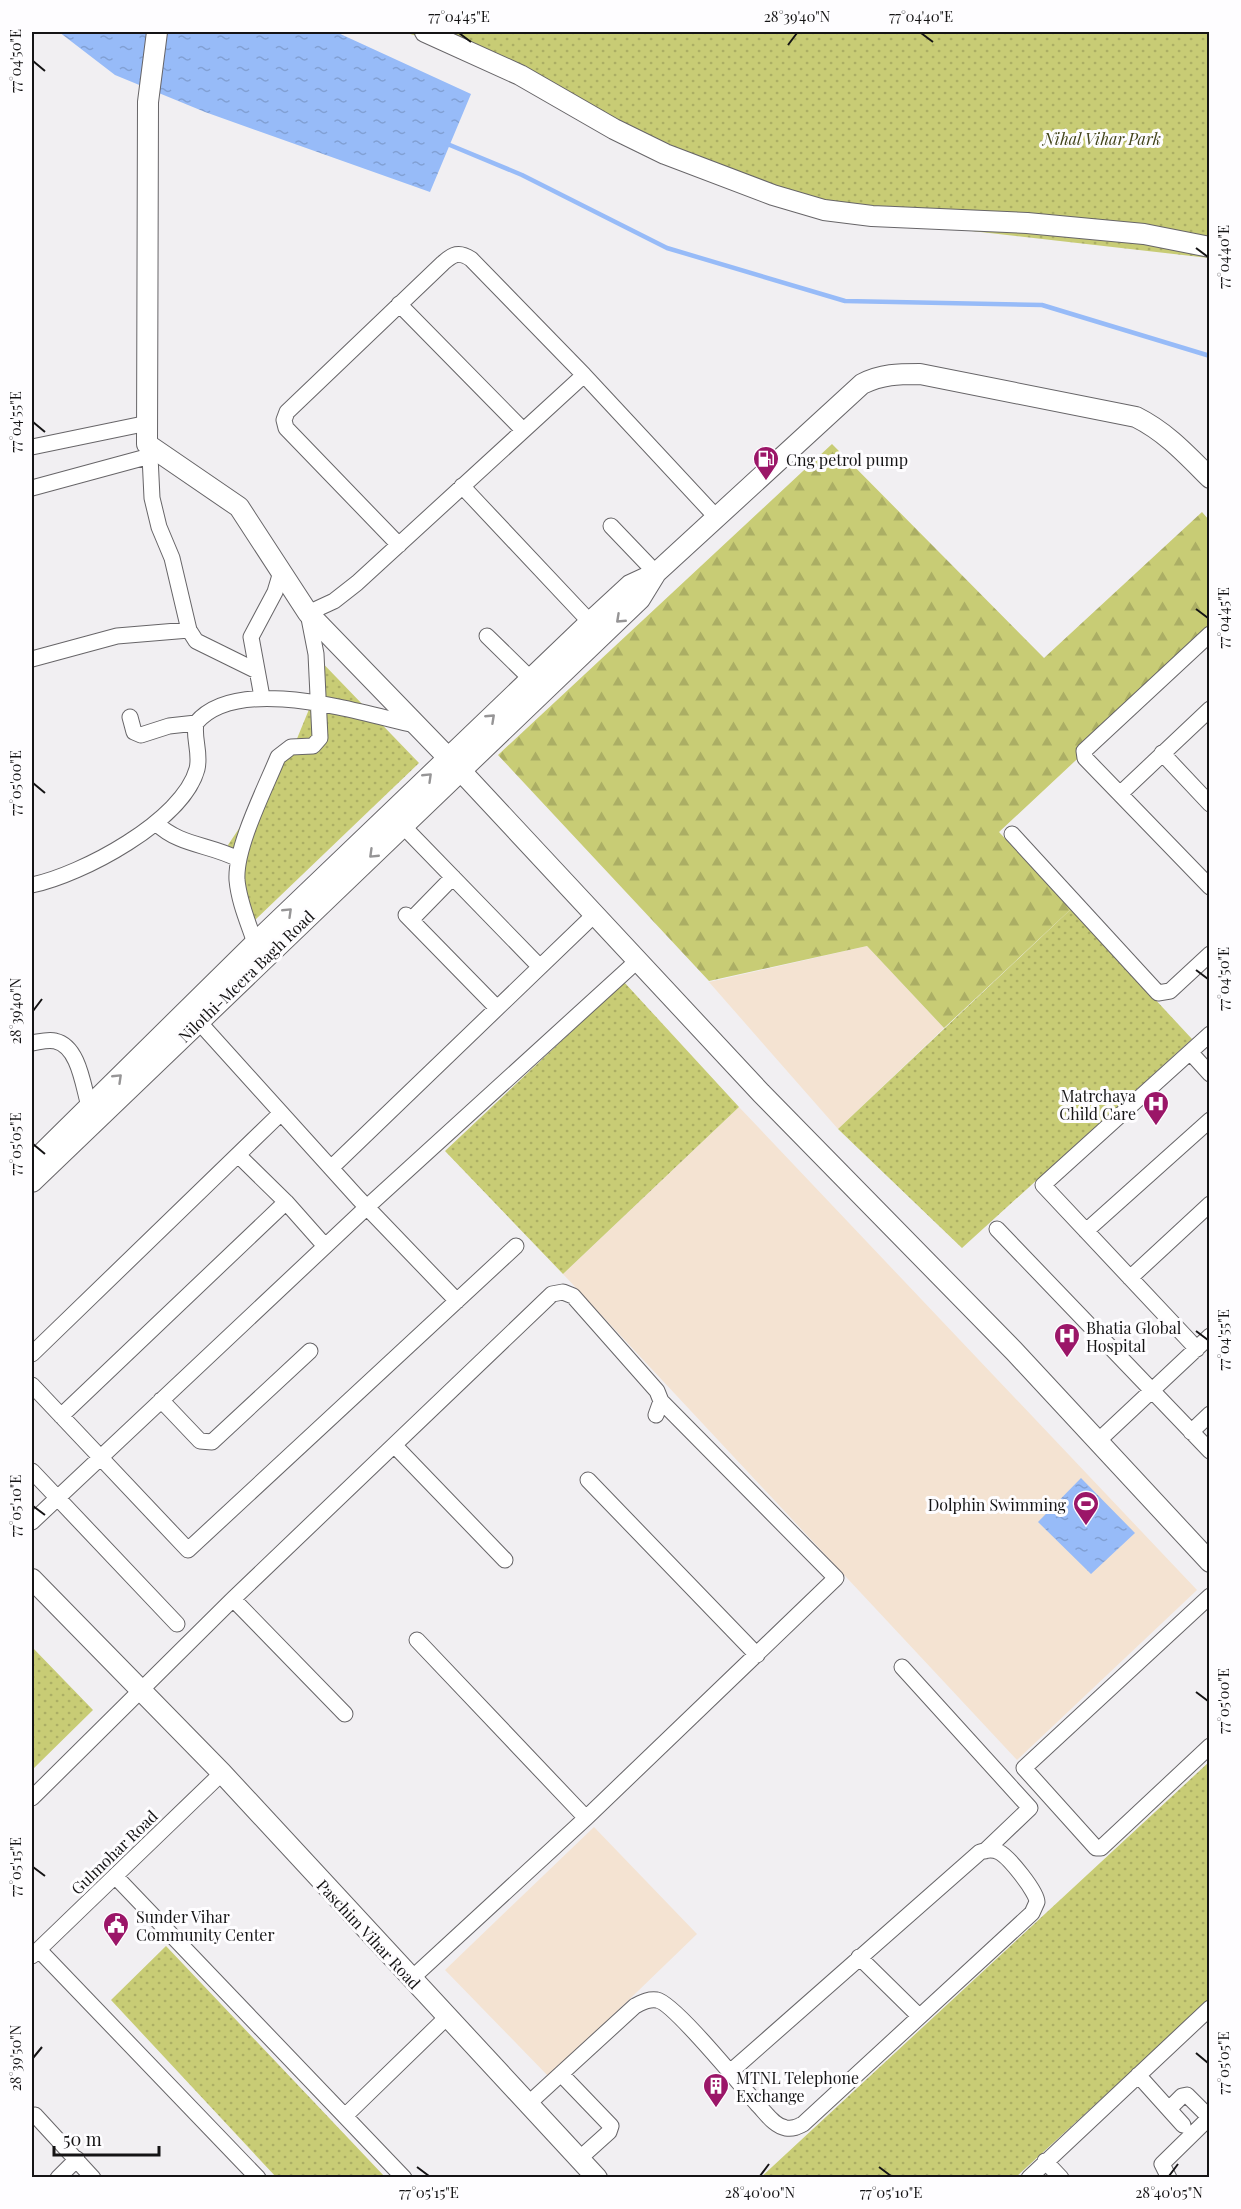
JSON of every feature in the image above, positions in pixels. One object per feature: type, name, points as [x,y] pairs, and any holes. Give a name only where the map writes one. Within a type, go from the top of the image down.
[{"type":"street","points":[[157,32],[148,102],[148,423],[152,498],[159,527],[172,558],[189,630],[196,641],[257,671]]},
{"type":"street","points":[[425,32],[520,75],[614,129],[665,154],[773,195],[825,210],[872,216],[1027,223],[1144,234],[1209,248]]},
{"type":"street","points":[[399,545],[286,428],[284,420],[287,412],[399,304],[452,255],[463,254],[471,259],[584,375],[717,518]]},
{"type":"street","points":[[399,304],[523,430]]},
{"type":"street","points":[[454,764],[640,599],[656,573],[862,384],[876,377],[920,374],[1136,417],[1156,428],[1176,444],[1209,478]]},
{"type":"street","points":[[308,613],[334,601],[399,545],[584,375]]},
{"type":"street","points":[[32,447],[148,423]]},
{"type":"street","points":[[32,488],[149,450]]},
{"type":"street","points":[[149,450],[239,507],[308,613],[454,764],[766,1098],[1014,1351],[1209,1562]]},
{"type":"street","points":[[462,486],[591,622]]},
{"type":"street","points":[[611,526],[656,573]]},
{"type":"street","points":[[262,697],[251,638],[275,592],[281,572]]},
{"type":"street","points":[[454,764],[531,679],[630,585],[656,573]]},
{"type":"street","points":[[255,943],[243,908],[237,880],[238,859],[278,757],[291,747],[313,746],[320,738],[316,654],[308,613]]},
{"type":"street","points":[[32,659],[117,636],[189,630]]},
{"type":"street","points":[[1209,634],[1084,751],[1085,758],[1209,887]]},
{"type":"street","points":[[488,636],[531,679]]},
{"type":"street","points":[[130,717],[134,732],[141,735],[169,726],[196,723],[218,707],[262,697],[287,697],[415,724]]},
{"type":"street","points":[[1120,793],[1162,753],[1207,716]]},
{"type":"street","points":[[32,885],[72,872],[156,823],[189,787],[197,768],[196,723]]},
{"type":"street","points":[[1162,753],[1209,804]]},
{"type":"street","name":"Nilothi-Meera Bagh Road","points":[[32,1163],[199,1022],[402,825],[454,764]]},
{"type":"street","name":"Nilothi-Meera Bagh Road","points":[[32,1182],[94,1112],[255,943],[454,764]]},
{"type":"street","points":[[156,823],[173,838],[223,851],[238,859]]},
{"type":"street","points":[[402,825],[540,967]]},
{"type":"street","points":[[1012,834],[1158,993],[1170,991],[1209,954]]},
{"type":"street","points":[[453,877],[409,918],[497,1008]]},
{"type":"street","points":[[331,1168],[594,915]]},
{"type":"street","points":[[32,1522],[367,1207],[637,961]]},
{"type":"street","points":[[199,1022],[367,1207],[457,1301]]},
{"type":"street","points":[[1197,1348],[1043,1185],[1209,1034]]},
{"type":"street","points":[[32,1043],[53,1040],[64,1044],[71,1051],[94,1112]]},
{"type":"street","points":[[1190,1052],[1209,1074]]},
{"type":"street","points":[[32,1354],[281,1113]]},
{"type":"street","points":[[1086,1231],[1209,1120]]},
{"type":"street","points":[[238,1155],[286,1202],[325,1246]]},
{"type":"street","points":[[61,1416],[286,1202]]},
{"type":"street","points":[[1130,1278],[1209,1204]]},
{"type":"street","points":[[997,1229],[1209,1451]]},
{"type":"street","points":[[32,1385],[188,1550],[516,1246]]},
{"type":"street","points":[[32,1798],[233,1599],[552,1294],[563,1292],[573,1296],[657,1391],[658,1408],[836,1578],[586,1818],[411,1978]]},
{"type":"street","points":[[1098,1441],[1209,1336]]},
{"type":"street","points":[[161,1400],[200,1441],[212,1442],[310,1351]]},
{"type":"street","points":[[1191,1432],[1209,1414]]},
{"type":"street","points":[[395,1446],[505,1560]]},
{"type":"street","points":[[32,1471],[177,1624]]},
{"type":"street","points":[[588,1480],[758,1655]]},
{"type":"street","name":"Paschim Vihar Road","points":[[32,1579],[222,1773],[446,2018],[597,2178]]},
{"type":"street","points":[[233,1599],[345,1714]]},
{"type":"street","points":[[1206,1605],[1024,1768],[1096,1848],[1101,1848],[1209,1746]]},
{"type":"street","points":[[417,1640],[586,1818]]},
{"type":"street","points":[[903,1667],[1030,1809],[985,1851]]},
{"type":"street","name":"Gulmohar Road","points":[[35,1954],[222,1773]]},
{"type":"street","points":[[528,2104],[635,2006],[646,2000],[659,2000],[672,2008],[729,2073],[774,2122],[784,2128],[794,2128],[803,2124],[1036,1907],[1037,1898],[1034,1892],[1006,1857],[996,1850],[976,1855],[729,2073]]},
{"type":"street","points":[[115,1876],[404,2178]]},
{"type":"street","points":[[35,1954],[258,2178]]},
{"type":"street","points":[[859,1957],[919,2016]]},
{"type":"street","points":[[1029,2178],[1209,2008]]},
{"type":"street","points":[[345,2116],[446,2018]]},
{"type":"street","points":[[561,2074],[611,2126],[609,2132],[579,2158]]},
{"type":"street","points":[[1138,2075],[1183,2125]]},
{"type":"street","points":[[1169,2109],[1182,2096],[1187,2095],[1209,2117],[1162,2164],[1169,2178]]},
{"type":"street","points":[[33,2115],[93,2178]]},
{"type":"street","points":[[58,2178],[77,2159]]},
{"type":"street","points":[[1046,2161],[1061,2178]]},
{"type":"shaded area","points":[[867,946],[944,1028],[838,1129],[709,982]]},
{"type":"shaded area","points":[[739,1107],[1197,1590],[1017,1760],[563,1274]]},
{"type":"shaded area","points":[[594,1827],[697,1934],[549,2077],[445,1970]]},
{"type":"green space","name":"Nihal Vihar Park","points":[[403,32],[1209,32],[1209,258],[787,210],[662,161],[471,51]]},
{"type":"green space","points":[[832,444],[1044,658],[1202,512],[1209,520],[1209,636],[999,832],[1071,909],[944,1028],[867,946],[709,981],[498,755]]},
{"type":"green space","points":[[310,650],[419,763],[255,920],[228,845],[294,746],[312,702]]},
{"type":"green space","points":[[1071,909],[1192,1039],[962,1248],[838,1129]]},
{"type":"green space","points":[[624,982],[739,1107],[563,1274],[445,1151]]},
{"type":"green space","points":[[32,1647],[93,1710],[32,1770]]},
{"type":"green space","points":[[1209,1762],[1209,2000],[1016,2177],[760,2178]]},
{"type":"green space","points":[[166,1946],[385,2177],[276,2177],[111,2000]]},
{"type":"water","points":[[59,32],[336,32],[471,94],[430,192],[205,112],[115,75]]},
{"type":"water","name":"Dolphin Swimming","points":[[1081,1478],[1135,1533],[1091,1574],[1038,1522]]},
{"type":"waterway","points":[[445,143],[522,175],[667,248],[845,301],[1042,305],[1210,356]]},
{"type":"place","name":"Cng petrol pump","points":[[766,482]]},
{"type":"place","name":"Matrchaya Child Care","points":[[1156,1127]]},
{"type":"place","name":"Bhatia Global Hospital","points":[[1067,1359]]},
{"type":"place","name":"Dolphin Swimming","points":[[1086,1527]]},
{"type":"place","name":"Sunder Vihar Community Center","points":[[116,1948]]},
{"type":"place","name":"MTNL Telephone Exchange","points":[[716,2109]]}]
